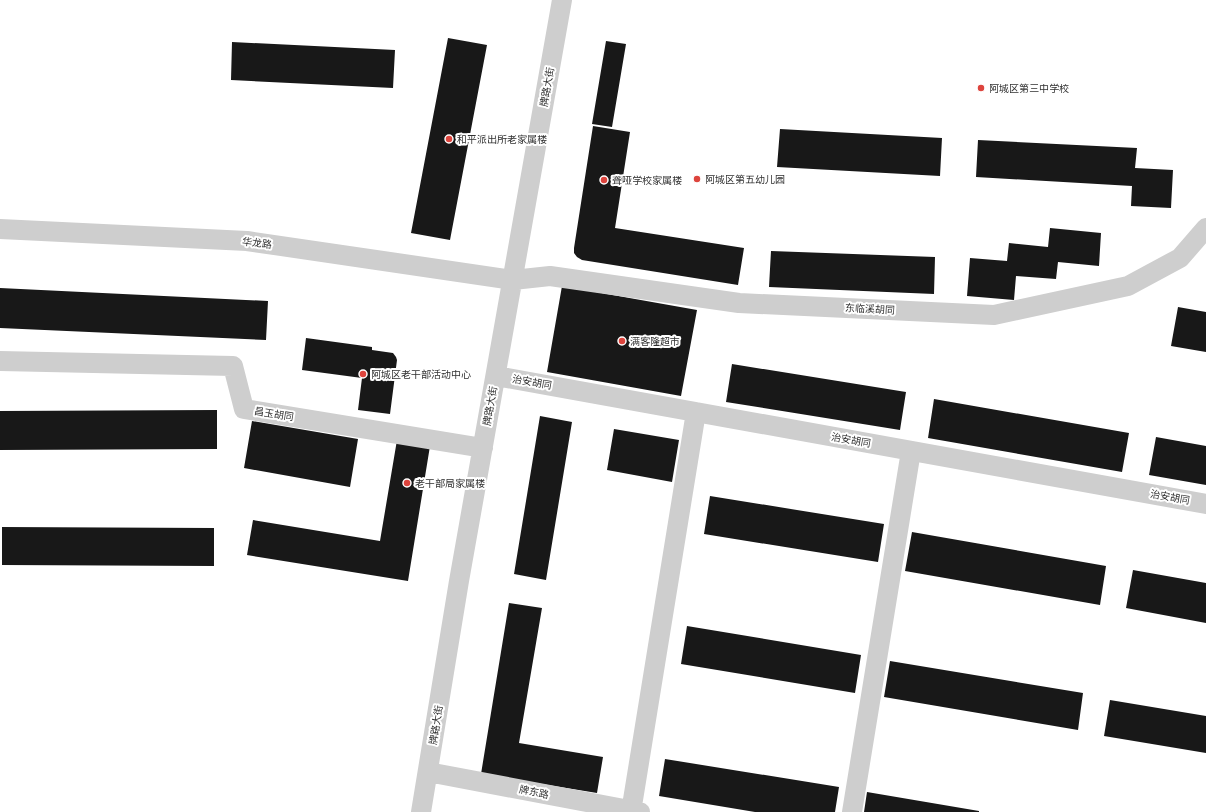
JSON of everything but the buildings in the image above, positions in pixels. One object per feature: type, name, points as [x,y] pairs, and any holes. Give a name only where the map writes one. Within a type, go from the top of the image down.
[{"type":"street","name":"牌路大街","points":[[421,812],[459,581],[562,0]]},
{"type":"street","name":"东临溪胡同","points":[[513,280],[550,276],[739,304],[994,315],[1128,286],[1180,258],[1206,228]]},
{"type":"street","name":"华龙路","points":[[0,229],[246,241],[513,280]]},
{"type":"street","name":"昌玉胡同","points":[[0,361],[233,366],[244,409],[483,448]]},
{"type":"street","name":"治安胡同","points":[[496,376],[1206,504]]},
{"type":"street","points":[[634,812],[696,412]]},
{"type":"street","points":[[852,812],[911,451]]},
{"type":"street","name":"牌东路","points":[[428,772],[634,812]]},
{"type":"place","name":"阿城区第三中学校","points":[[981,88]]},
{"type":"place","name":"和平派出所老家属楼","points":[[449,139]]},
{"type":"place","name":"阿城区第五幼儿园","points":[[697,179]]},
{"type":"place","name":"聋哑学校家属楼","points":[[604,180]]},
{"type":"place","name":"满客隆超市","points":[[622,341]]},
{"type":"place","name":"阿城区老干部活动中心","points":[[363,374]]},
{"type":"place","name":"老干部局家属楼","points":[[407,483]]}]
